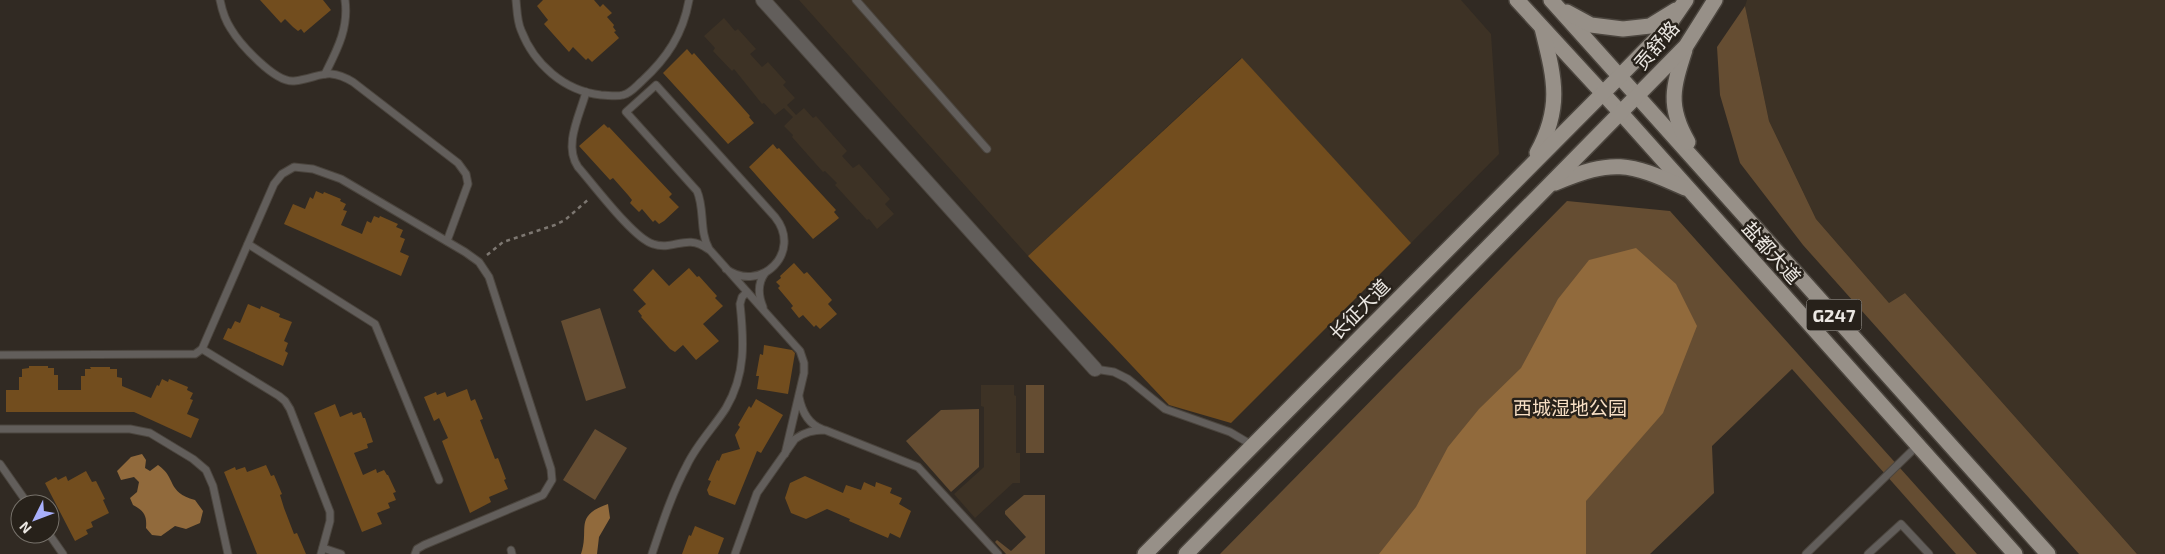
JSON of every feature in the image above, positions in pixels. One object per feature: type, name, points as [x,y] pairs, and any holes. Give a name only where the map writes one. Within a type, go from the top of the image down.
[{"type":"main road","name":"盐都大道","points":[[1517,0],[1621,113],[2015,554]]},
{"type":"main road","name":"贡舒路","points":[[1621,113],[1686,46],[1715,0]]},
{"type":"main road","points":[[1555,4],[1591,24],[1623,29],[1650,26],[1684,3]]},
{"type":"main road","name":"贡舒路","points":[[1603,93],[1666,28],[1684,3]]},
{"type":"main road","name":"盐都大道","points":[[1555,4],[2048,554]]},
{"type":"main road","points":[[1529,168],[1544,140],[1552,116],[1555,90],[1542,26]]},
{"type":"main road","points":[[1686,46],[1676,78],[1673,101],[1678,125],[1707,173]]},
{"type":"main road","name":"长征大道","points":[[1145,554],[1603,93]]},
{"type":"main road","points":[[1186,554],[1621,113]]},
{"type":"main road","points":[[1549,185],[1606,166],[1628,166],[1654,174],[1691,191]]},
{"type":"street","points":[[763,0],[1095,369]]},
{"type":"lane","points":[[220,0],[222,13],[231,30],[274,76],[294,81],[325,74],[340,74],[353,82],[458,164],[466,174],[468,184],[447,241]]},
{"type":"lane","points":[[325,74],[342,39],[347,13],[345,0]]},
{"type":"lane","points":[[516,0],[520,29],[535,56],[552,75],[586,92],[621,96],[632,90],[648,76],[672,48],[683,24],[689,0]]},
{"type":"lane","points":[[856,0],[988,149]]},
{"type":"lane","points":[[648,76],[781,225],[784,232],[784,248],[778,260],[761,280],[758,293],[765,312]]},
{"type":"lane","points":[[656,85],[626,112],[697,191],[701,204],[703,236],[709,249],[800,351],[803,357],[804,373],[785,454]]},
{"type":"lane","points":[[586,92],[571,149],[574,161],[578,167],[639,235],[649,243],[660,246],[691,241],[709,249]]},
{"type":"lane","points":[[0,355],[195,354],[202,349],[274,184],[282,174],[294,167],[313,169],[341,179],[447,241],[479,262],[489,277],[550,469],[552,480],[543,495],[424,545],[417,549],[415,554]]},
{"type":"lane","points":[[248,244],[375,324],[439,480]]},
{"type":"lane","points":[[726,269],[733,274],[744,277],[755,276],[767,271]]},
{"type":"lane","points":[[652,554],[675,490],[688,463],[726,409],[735,391],[744,346],[740,304],[742,297],[747,292]]},
{"type":"lane","points":[[202,349],[286,401],[327,502],[330,520],[322,551],[341,554]]},
{"type":"lane","points":[[1095,369],[1114,372],[1128,379],[1165,409],[1230,432],[1252,445]]},
{"type":"lane","points":[[799,394],[801,406],[809,421],[825,430],[918,467],[998,554]]},
{"type":"lane","points":[[0,429],[130,429],[150,433],[193,459],[206,470],[213,486],[228,554]]},
{"type":"lane","points":[[735,554],[757,493],[785,454],[801,434],[815,430],[825,430]]},
{"type":"lane","points":[[1806,554],[1918,445]]},
{"type":"lane","points":[[0,464],[21,494]]},
{"type":"lane","points":[[1868,554],[1901,524],[1929,554]]},
{"type":"path","points":[[479,262],[502,242],[565,220],[599,191]]},
{"type":"shaded area","points":[[799,0],[1461,0],[1491,34],[1499,154],[1411,243],[1241,58],[1028,256]]},
{"type":"shaded area","points":[[1747,0],[2165,0],[2165,554],[2137,554],[1905,293],[1889,303],[1816,219],[1769,121],[1745,6]]},
{"type":"shaded area","points":[[724,18],[735,31],[738,29],[756,49],[750,54],[762,67],[768,62],[786,82],[783,85],[795,98],[787,105],[796,115],[804,108],[813,118],[816,116],[847,151],[842,156],[853,168],[859,164],[890,199],[885,204],[894,214],[877,229],[835,185],[837,183],[825,171],[823,172],[792,137],[793,135],[784,126],[793,117],[784,108],[775,115],[764,103],[762,104],[734,69],[732,71],[713,51],[715,48],[704,36]]},
{"type":"shaded area","points":[[1636,248],[1676,284],[1697,326],[1663,413],[1586,501],[1586,554],[1379,554],[1416,507],[1448,447],[1479,409],[1521,368],[1558,299],[1589,260]]},
{"type":"shaded area","points":[[981,385],[1014,385],[1014,395],[1016,396],[1016,453],[1020,453],[1020,483],[1013,483],[975,518],[954,494],[984,467],[984,407],[981,406]]},
{"type":"shaded area","points":[[142,454],[146,460],[145,468],[150,471],[158,465],[168,475],[180,493],[195,500],[203,511],[200,523],[186,529],[175,526],[161,536],[152,535],[146,528],[144,514],[133,505],[130,498],[137,492],[139,482],[134,477],[121,480],[117,471],[131,457]]},
{"type":"shaded area","points":[[608,504],[610,518],[599,537],[597,554],[581,554],[586,519],[590,513]]},
{"type":"green space","points":[[1745,6],[1769,121],[1816,219],[1889,303],[1905,293],[2137,554],[2079,554],[1803,245],[1740,163],[1720,95],[1717,47]]},
{"type":"green space","name":"西城湿地公园","points":[[1567,201],[1670,211],[1977,554],[1956,554],[1792,369],[1712,446],[1714,493],[1650,554],[1220,554]]},
{"type":"green space","points":[[600,308],[626,388],[586,401],[561,321]]},
{"type":"green space","points":[[1026,385],[1044,385],[1044,453],[1026,453]]},
{"type":"green space","points":[[979,409],[979,467],[951,492],[906,441],[941,410]]},
{"type":"green space","points":[[595,429],[627,448],[595,500],[563,480]]},
{"type":"green space","points":[[1024,495],[1045,495],[1045,554],[1006,554],[995,542],[997,540],[1011,551],[1026,537],[1005,514],[1005,511]]},
{"type":"building","points":[[260,0],[323,0],[331,10],[304,33],[301,29],[298,31],[285,19],[281,23]]},
{"type":"building","points":[[543,0],[594,0],[600,7],[603,4],[612,13],[607,17],[614,25],[613,27],[616,31],[614,32],[619,38],[592,62],[588,58],[586,60],[573,47],[569,52],[544,24],[548,20],[537,6]]},
{"type":"building","points":[[687,49],[692,55],[694,53],[750,116],[754,123],[728,144],[663,73]]},
{"type":"building","points":[[1242,58],[1411,243],[1231,423],[1169,405],[1028,256]]},
{"type":"building","points":[[604,124],[672,194],[669,197],[679,207],[659,224],[655,220],[653,222],[642,209],[639,212],[630,203],[632,200],[613,178],[610,180],[579,146]]},
{"type":"building","points":[[773,144],[777,149],[779,148],[836,210],[834,212],[839,218],[813,239],[749,167]]},
{"type":"building","points":[[316,191],[341,199],[340,201],[346,204],[343,210],[347,211],[341,225],[362,234],[367,221],[371,223],[374,216],[379,218],[380,216],[398,224],[396,227],[403,230],[400,237],[405,239],[400,252],[409,256],[401,276],[284,224],[293,204],[305,209],[310,197],[313,199]]},
{"type":"building","points":[[794,263],[804,274],[807,272],[832,300],[828,304],[837,314],[820,329],[816,325],[814,327],[803,315],[799,318],[791,308],[793,306],[778,288],[780,286],[776,282]]},
{"type":"building","points":[[689,268],[717,296],[715,298],[723,306],[703,324],[719,341],[696,360],[683,345],[675,352],[670,349],[641,317],[638,311],[646,304],[633,290],[653,269],[669,286]]},
{"type":"building","points":[[248,304],[260,309],[261,306],[280,314],[279,317],[292,322],[284,341],[288,343],[285,351],[288,353],[283,366],[223,339],[228,328],[231,329],[235,321],[240,323]]},
{"type":"building","points":[[764,345],[792,350],[795,353],[788,394],[757,389],[759,376],[756,376],[760,354],[763,355]]},
{"type":"building","points":[[29,366],[48,366],[48,368],[54,368],[54,375],[58,375],[58,390],[81,390],[81,376],[85,376],[85,369],[91,369],[90,367],[117,369],[117,377],[122,378],[122,386],[151,398],[162,379],[168,382],[169,379],[188,387],[187,390],[193,393],[190,399],[193,400],[187,414],[199,419],[191,438],[134,412],[6,412],[6,390],[19,390],[19,377],[22,377],[22,369],[29,368]]},
{"type":"building","points":[[467,389],[471,401],[475,399],[483,419],[480,420],[495,459],[498,458],[508,489],[489,497],[491,502],[470,513],[442,441],[448,438],[439,418],[434,421],[424,397],[436,392],[437,395],[445,392],[447,397]]},
{"type":"building","points":[[756,399],[783,415],[761,453],[757,451],[735,505],[709,495],[707,490],[711,481],[708,480],[717,460],[719,461],[722,454],[740,449],[735,435],[740,427],[738,425],[749,406],[751,408]]},
{"type":"building","points":[[335,404],[340,417],[352,412],[353,415],[361,412],[363,418],[365,418],[373,442],[367,444],[368,448],[354,453],[363,475],[376,469],[377,473],[384,470],[396,492],[393,493],[396,500],[388,503],[390,508],[377,513],[382,524],[362,532],[314,413]]},
{"type":"building","points":[[266,465],[271,476],[274,475],[294,534],[297,533],[306,554],[257,554],[224,472],[235,467],[236,470],[245,467],[247,472]]},
{"type":"building","points":[[86,471],[92,482],[96,481],[105,499],[103,500],[109,513],[91,522],[93,527],[86,530],[88,534],[75,541],[60,512],[60,494],[51,494],[45,483],[56,477],[58,480],[66,476],[68,481]]},
{"type":"building","points":[[805,476],[843,493],[846,485],[861,490],[864,482],[875,487],[876,482],[892,488],[890,493],[902,498],[899,504],[911,511],[900,538],[890,533],[888,538],[827,509],[806,519],[791,513],[785,498],[790,483]]},
{"type":"building","points":[[695,526],[724,538],[718,554],[682,554],[689,535],[691,536]]}]
